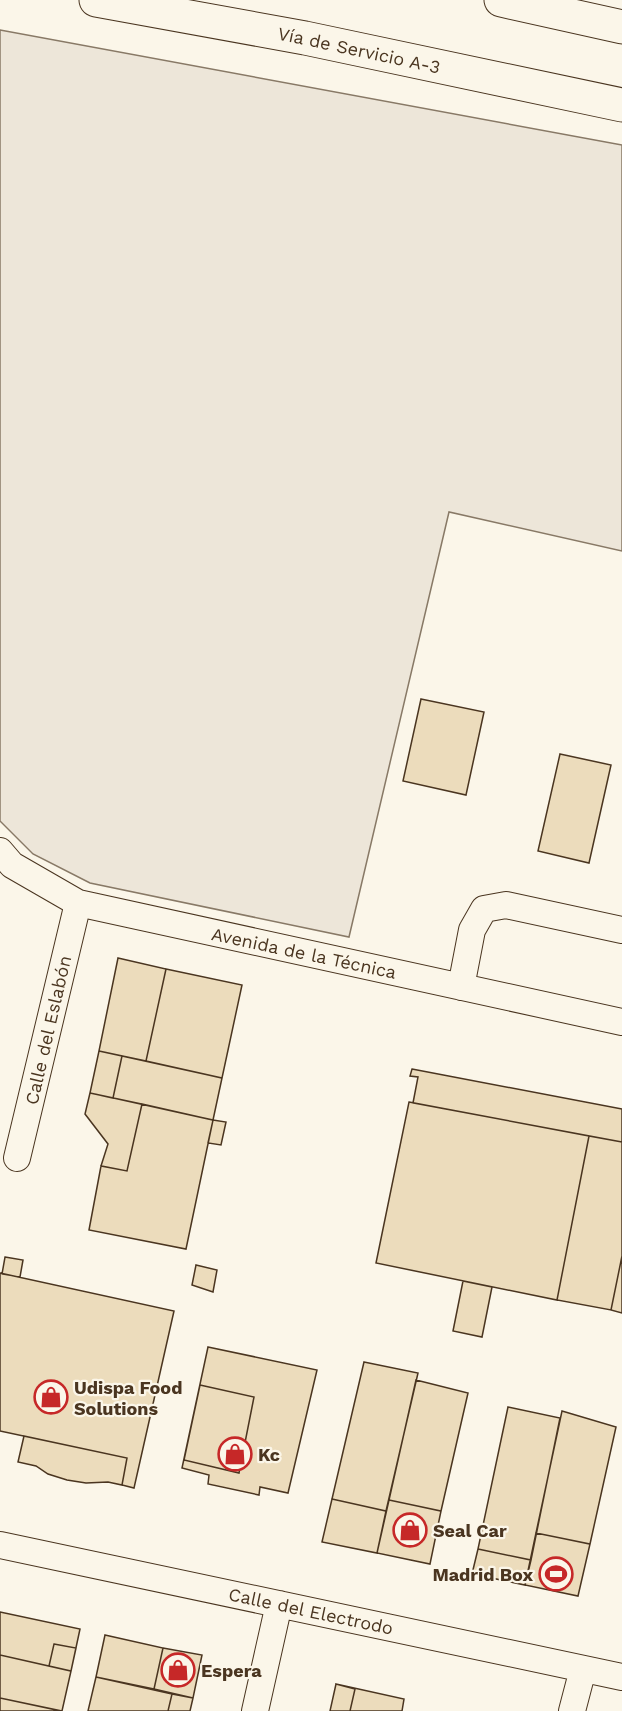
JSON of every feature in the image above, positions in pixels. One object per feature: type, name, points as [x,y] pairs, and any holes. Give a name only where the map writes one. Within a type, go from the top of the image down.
[{"type":"main road","name":"Vía de Servicio A-3","points":[[96,0],[306,38],[622,105]]},
{"type":"main road","points":[[501,0],[622,27]]},
{"type":"street","name":"Avenida de la Técnica","points":[[0,851],[12,865],[78,903],[622,1022]]},
{"type":"street","name":"Calle del Eslabón","points":[[18,1158],[78,903]]},
{"type":"street","points":[[461,987],[472,930],[484,909],[506,905],[622,930]]},
{"type":"street","name":"Calle del Electrodo","points":[[0,1545],[622,1677]]},
{"type":"street","points":[[255,1711],[279,1604]]},
{"type":"street","points":[[572,1711],[583,1669]]},
{"type":"shaded area","points":[[0,30],[622,145],[622,551],[449,512],[349,937],[90,883],[33,854],[0,821]]},
{"type":"building","points":[[421,699],[484,712],[466,795],[403,781]]},
{"type":"building","points":[[560,754],[611,765],[589,863],[538,851]]},
{"type":"building","points":[[118,958],[166,969],[146,1061],[99,1051]]},
{"type":"building","points":[[166,969],[242,985],[222,1078],[146,1061]]},
{"type":"building","points":[[99,1051],[122,1056],[113,1098],[90,1093]]},
{"type":"building","points":[[122,1056],[222,1078],[213,1120],[113,1098]]},
{"type":"building","points":[[412,1069],[622,1109],[622,1142],[413,1103],[418,1077],[410,1076]]},
{"type":"building","points":[[90,1093],[142,1104],[127,1171],[101,1166],[108,1144],[85,1114]]},
{"type":"building","points":[[409,1102],[589,1136],[557,1300],[376,1263]]},
{"type":"building","points":[[142,1104],[213,1120],[186,1249],[89,1230],[101,1166],[127,1171]]},
{"type":"building","points":[[213,1120],[226,1122],[221,1145],[208,1143]]},
{"type":"building","points":[[589,1136],[622,1142],[622,1256],[611,1310],[557,1300]]},
{"type":"building","points":[[622,1256],[622,1313],[611,1310]]},
{"type":"building","points":[[5,1257],[23,1260],[20,1277],[2,1274]]},
{"type":"building","points":[[196,1265],[217,1270],[213,1292],[192,1285]]},
{"type":"building","points":[[0,1273],[174,1311],[134,1488],[122,1485],[127,1458],[0,1431]]},
{"type":"building","points":[[463,1281],[492,1287],[482,1337],[453,1331]]},
{"type":"building","points":[[208,1347],[317,1370],[288,1493],[260,1487],[259,1495],[208,1484],[209,1475],[182,1468]]},
{"type":"building","points":[[364,1362],[418,1373],[386,1511],[332,1499]]},
{"type":"building","points":[[416,1380],[468,1393],[441,1511],[389,1500]]},
{"type":"building","points":[[200,1385],[254,1397],[239,1473],[184,1460]]},
{"type":"building","points":[[508,1407],[560,1418],[531,1560],[478,1549]]},
{"type":"building","points":[[562,1411],[616,1427],[590,1544],[536,1533]]},
{"type":"building","points":[[24,1436],[127,1458],[122,1485],[67,1480],[48,1474],[36,1466],[18,1462]]},
{"type":"building","points":[[332,1499],[386,1511],[377,1553],[322,1542]]},
{"type":"building","points":[[389,1500],[441,1511],[430,1564],[377,1553]]},
{"type":"building","points":[[536,1533],[590,1544],[578,1596],[525,1585]]},
{"type":"building","points":[[478,1549],[531,1560],[525,1585],[472,1574]]},
{"type":"building","points":[[0,1612],[80,1629],[71,1671],[0,1655]]},
{"type":"building","points":[[105,1635],[163,1648],[154,1689],[96,1677]]},
{"type":"building","points":[[54,1644],[76,1648],[71,1671],[49,1666]]},
{"type":"building","points":[[163,1648],[202,1655],[193,1698],[154,1689]]},
{"type":"building","points":[[0,1655],[71,1671],[62,1711],[0,1698]]},
{"type":"building","points":[[96,1677],[172,1694],[168,1711],[88,1711]]},
{"type":"building","points":[[336,1684],[404,1699],[402,1711],[330,1711]]},
{"type":"building","points":[[336,1684],[355,1689],[350,1711],[330,1711]]},
{"type":"building","points":[[172,1694],[193,1698],[190,1711],[168,1711]]},
{"type":"building","points":[[0,1698],[61,1711],[0,1711]]},
{"type":"place","name":"Udispa Food Solutions","points":[[51,1397]]},
{"type":"place","name":"Kc","points":[[235,1454]]},
{"type":"place","name":"Seal Car","points":[[410,1530]]},
{"type":"place","name":"Madrid Box","points":[[556,1574]]},
{"type":"place","name":"Espera","points":[[178,1670]]}]
